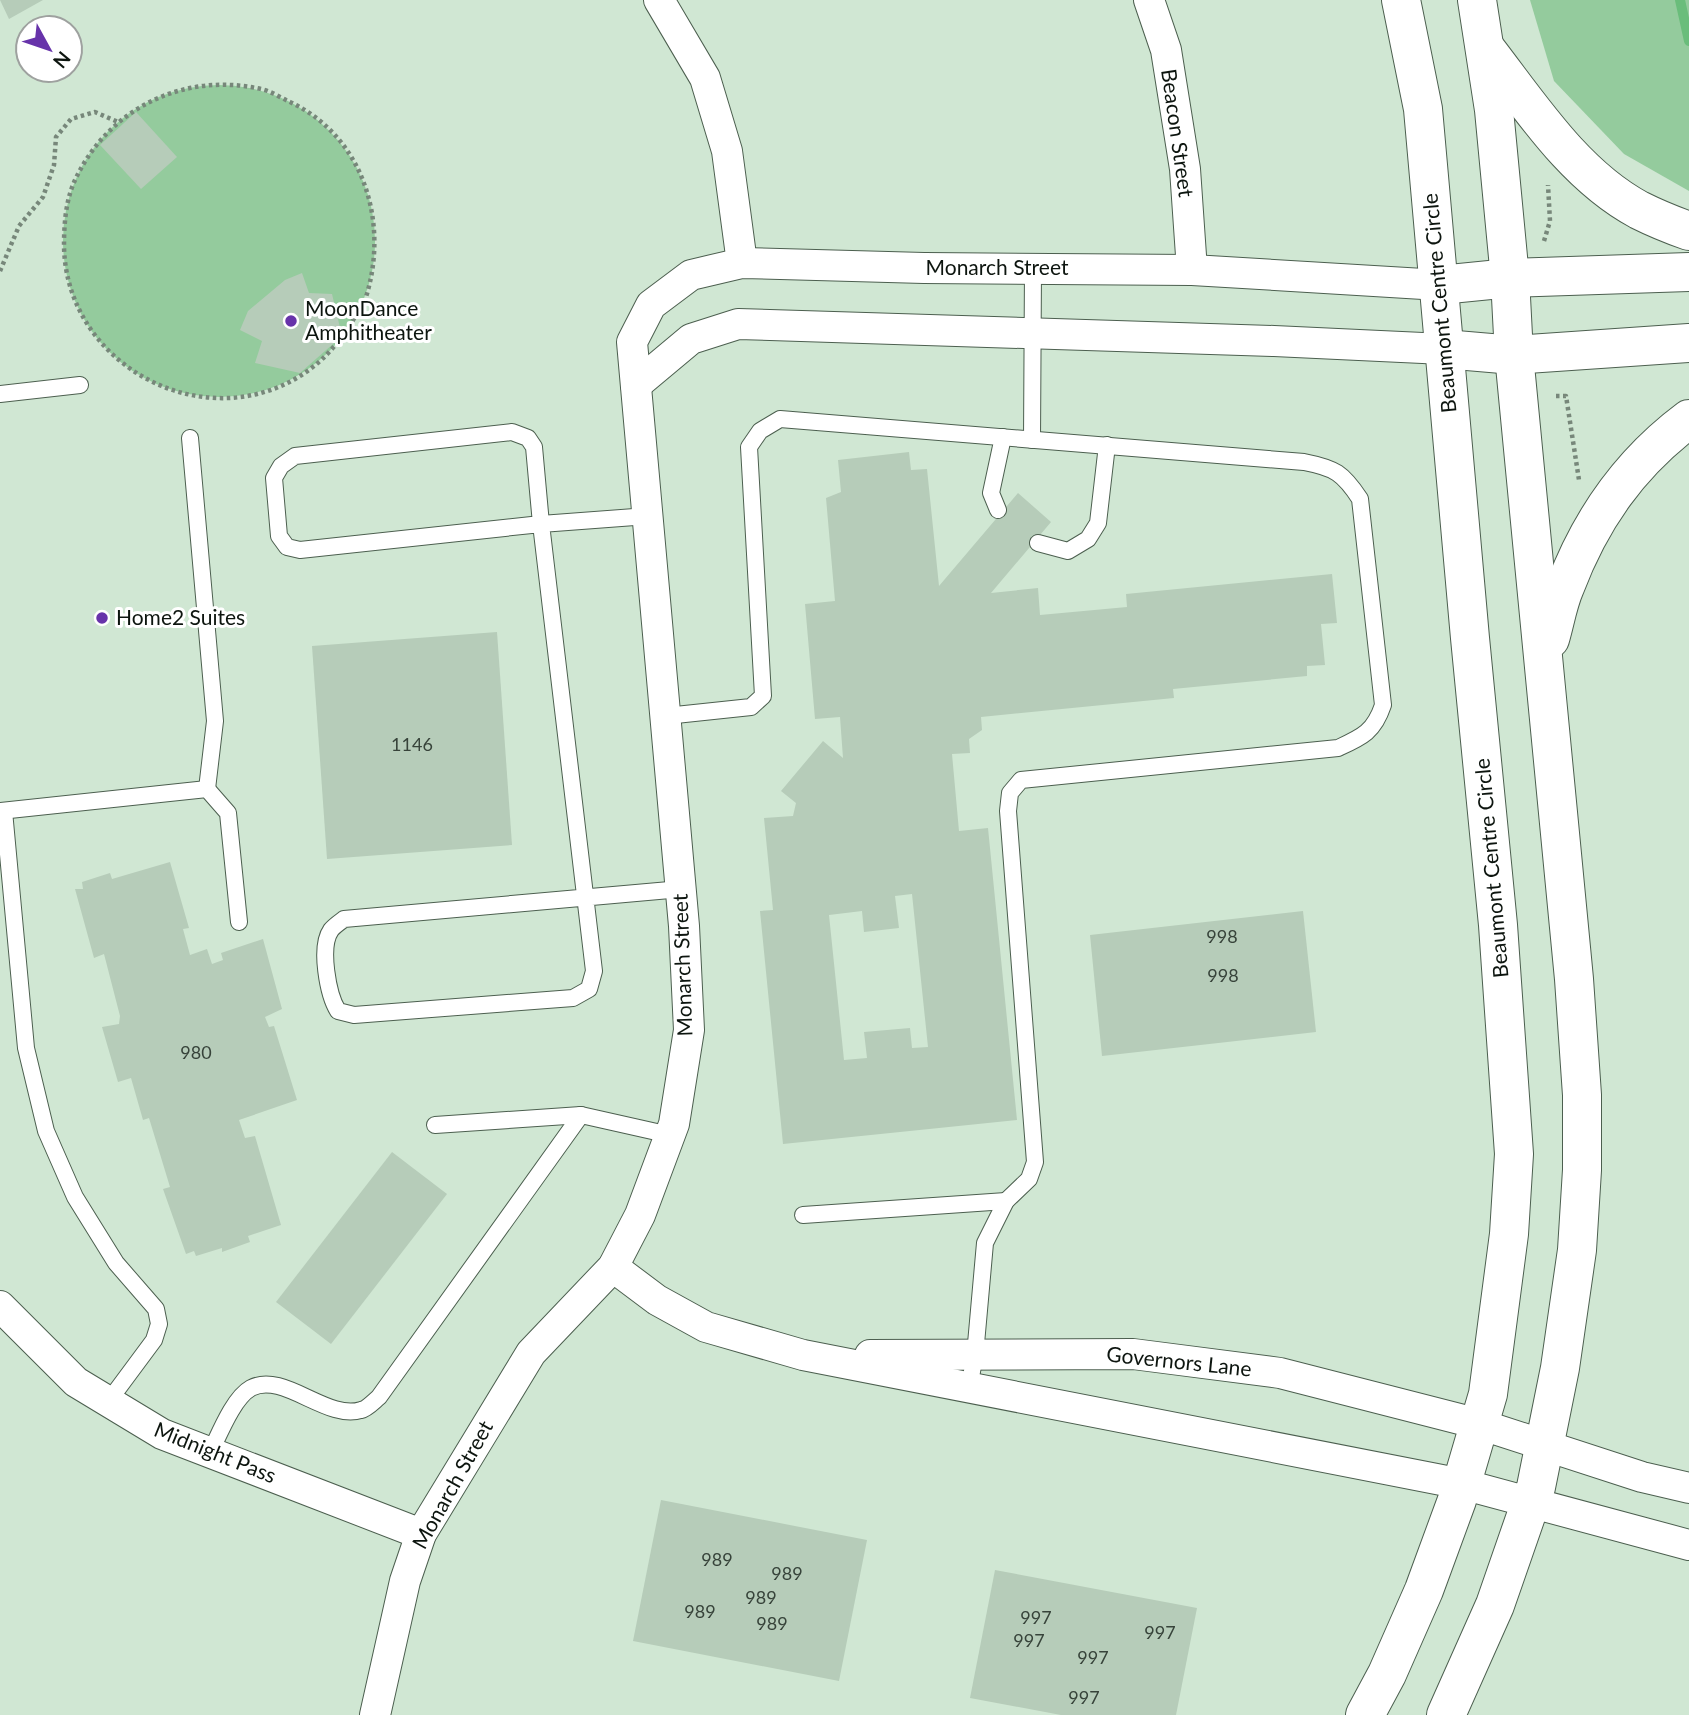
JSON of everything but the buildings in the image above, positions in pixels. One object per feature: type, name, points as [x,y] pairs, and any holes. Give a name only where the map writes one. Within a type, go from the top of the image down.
[{"type":"street","points":[[659,0],[705,78],[727,150],[742,263]]},
{"type":"street","name":"Beacon Street","points":[[1149,0],[1166,50],[1185,169],[1192,270]]},
{"type":"street","name":"Beaumont Centre Circle","points":[[1364,1715],[1387,1674],[1424,1590],[1462,1484],[1488,1394],[1507,1247],[1514,1154],[1498,925],[1423,109],[1401,0]]},
{"type":"street","points":[[1446,1715],[1494,1605],[1530,1503],[1560,1367],[1577,1250],[1582,1170],[1582,1095],[1574,979],[1514,355],[1510,278],[1494,110],[1477,0]]},
{"type":"street","points":[[1485,48],[1562,146],[1600,183],[1638,209],[1689,231]]},
{"type":"street","name":"Monarch Street","points":[[375,1715],[405,1581],[421,1534],[531,1353],[612,1267],[640,1215],[674,1124],[689,1031],[681,889],[632,342],[652,305],[691,275],[742,263],[1192,270],[1440,285]]},
{"type":"street","points":[[1440,285],[1510,278],[1689,272]]},
{"type":"street","points":[[636,385],[691,339],[738,324],[1444,349],[1514,355],[1689,343]]},
{"type":"street","points":[[1544,662],[1564,589],[1588,534],[1623,481],[1659,441],[1689,419]]},
{"type":"street","name":"Governors Lane","points":[[612,1267],[657,1300],[706,1327],[803,1356],[1462,1484],[1689,1545]]},
{"type":"street","name":"Midnight Pass","points":[[0,1306],[76,1382],[162,1434],[421,1534]]},
{"type":"street","name":"Governors Lane","points":[[803,1356],[1133,1354],[1280,1373],[1479,1424],[1642,1476],[1689,1488]]},
{"type":"lane","points":[[1032,440],[1033,268]]},
{"type":"lane","points":[[0,394],[80,385]]},
{"type":"lane","points":[[666,716],[751,707],[763,696],[749,447],[760,431],[780,419],[1304,462],[1326,466],[1347,478],[1360,499],[1382,705],[1378,721],[1362,737],[1338,748],[1021,780],[1010,793],[1008,811],[1035,1162],[1029,1179],[1006,1201],[985,1243],[975,1355],[969,1388]]},
{"type":"lane","points":[[648,516],[541,524],[300,550],[287,547],[279,536],[274,478],[281,466],[295,456],[512,432],[528,438],[534,447],[541,524],[586,898],[594,971],[589,989],[573,998],[354,1015],[338,1011],[330,999],[325,946],[331,929],[344,919],[586,898],[681,889]]},
{"type":"lane","points":[[998,510],[991,493],[1003,437]]},
{"type":"lane","points":[[190,438],[215,721],[207,789],[228,813],[239,922]]},
{"type":"lane","points":[[1038,543],[1068,551],[1088,540],[1098,523],[1107,445]]},
{"type":"lane","points":[[108,1402],[154,1340],[159,1324],[156,1309],[116,1263],[75,1197],[46,1131],[26,1048],[2,811],[207,789]]},
{"type":"lane","points":[[435,1125],[581,1115],[670,1135]]},
{"type":"lane","points":[[210,1453],[234,1405],[251,1388],[270,1384],[342,1411],[362,1410],[379,1398],[581,1115]]},
{"type":"lane","points":[[803,1215],[1006,1201]]},
{"type":"path","points":[[216,84],[263,89],[306,110],[341,142],[366,183],[376,229],[372,277],[365,300],[342,339],[309,370],[269,390],[225,398],[180,394],[138,376],[103,347],[78,310],[64,267],[64,222],[75,179],[99,140],[118,122],[141,106],[168,93],[216,84]]},
{"type":"path","points":[[0,271],[19,226],[43,197],[54,165],[56,137],[71,119],[95,112],[118,122]]},
{"type":"path","points":[[1541,246],[1550,220],[1547,181]]},
{"type":"path","points":[[365,300],[393,310]]},
{"type":"path","points":[[1547,397],[1566,396],[1580,488]]},
{"type":"green space","points":[[1530,0],[1689,0],[1689,191],[1624,154],[1554,81]]},
{"type":"green space","points":[[219,85],[249,88],[293,103],[318,120],[340,142],[363,181],[372,211],[375,241],[372,271],[357,315],[340,340],[318,362],[279,385],[249,394],[219,397],[189,394],[145,379],[120,362],[98,340],[75,301],[66,271],[63,241],[66,211],[81,167],[98,142],[120,120],[159,97],[189,88]]},
{"type":"waterway","points":[[1680,0],[1689,41]]},
{"type":"place","name":"MoonDance Amphitheater","points":[[291,321]]},
{"type":"place","name":"Home2 Suites","points":[[102,618]]}]
